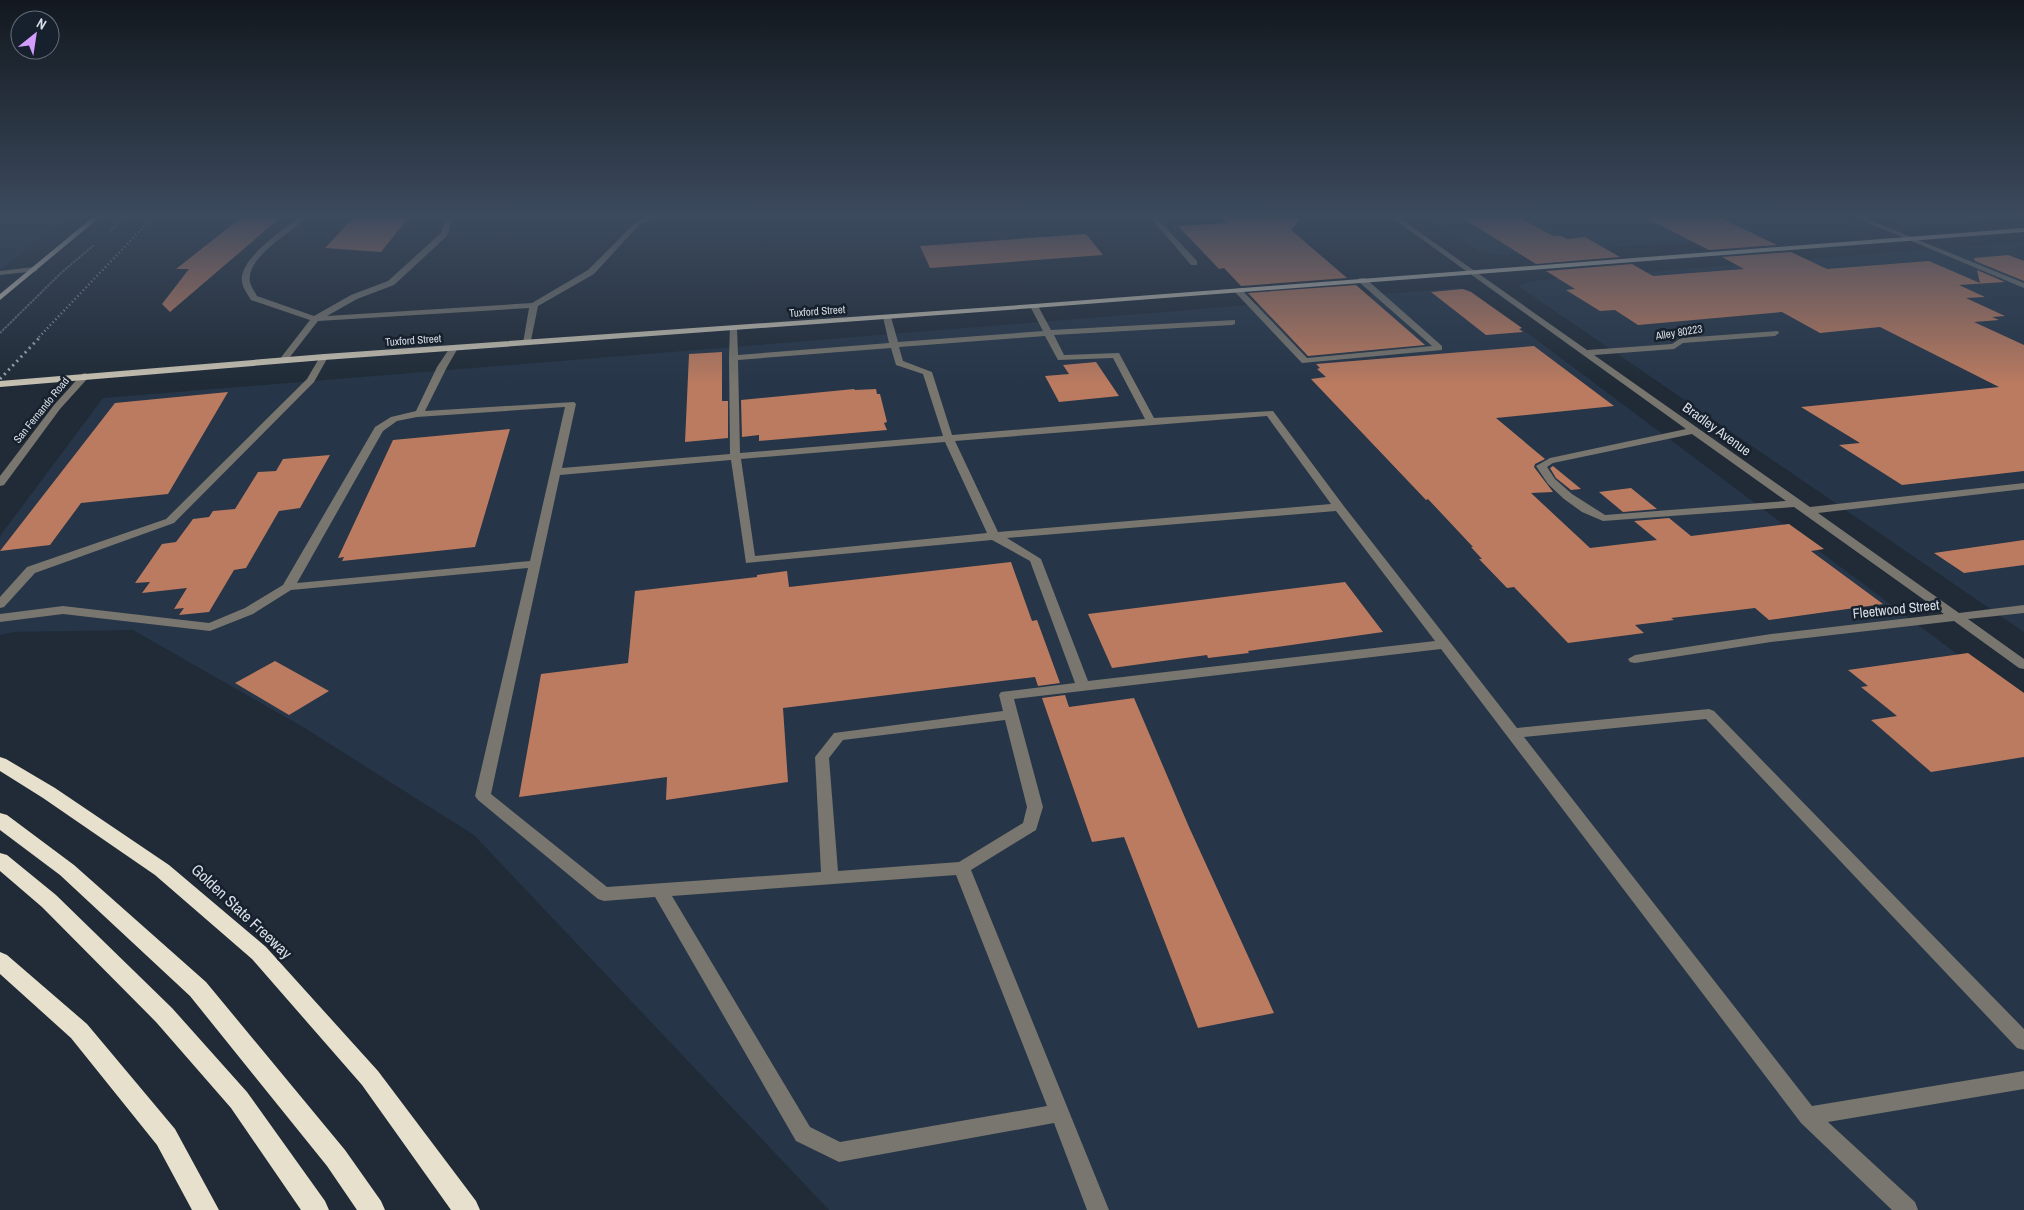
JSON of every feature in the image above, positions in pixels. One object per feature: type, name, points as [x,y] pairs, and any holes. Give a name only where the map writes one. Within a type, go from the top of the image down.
[{"type":"highway","name":"Golden State Freeway","points":[[0,763],[49,793],[162,870],[259,953],[370,1078],[466,1210]]},
{"type":"highway","points":[[0,820],[68,870],[198,989],[336,1158],[372,1210]]},
{"type":"highway","points":[[0,860],[49,901],[164,1015],[239,1100],[316,1210]]},
{"type":"highway","points":[[0,962],[79,1031],[166,1137],[206,1210]]},
{"type":"main road","points":[[0,298],[29,273]]},
{"type":"main road","name":"Tuxford Street","points":[[0,384],[283,360],[887,317],[1442,273]]},
{"type":"street","points":[[247,273],[246,282],[254,298],[315,319],[534,304],[588,273]]},
{"type":"street","points":[[283,360],[315,319],[354,297],[391,283],[401,273]]},
{"type":"street","name":"Bradley Avenue","points":[[1475,273],[2024,665]]},
{"type":"street","points":[[1994,273],[2024,286]]},
{"type":"street","points":[[1237,290],[1306,361],[1439,348],[1362,280]]},
{"type":"street","points":[[527,343],[534,304]]},
{"type":"street","points":[[1034,306],[1061,358],[1116,355],[1151,421]]},
{"type":"street","points":[[887,317],[899,363],[928,372],[948,437],[994,536],[1034,559],[1083,686]]},
{"type":"street","points":[[733,356],[1232,322]]},
{"type":"street","points":[[733,328],[736,455],[750,560],[994,536],[1339,507]]},
{"type":"street","name":"Alley 80223","points":[[1587,353],[1674,346],[1681,341],[1775,333]]},
{"type":"street","points":[[420,413],[442,367],[454,348]]},
{"type":"street","points":[[0,604],[31,570],[170,521],[311,380],[324,357]]},
{"type":"street","name":"San Fernando Road","points":[[0,483],[57,407],[85,376]]},
{"type":"street","points":[[288,587],[379,429],[394,419],[420,413],[571,404],[483,796],[604,894],[962,868],[1030,826],[1035,807],[1006,695],[1445,644]]},
{"type":"street","points":[[556,472],[948,437],[1270,413],[1339,507],[1808,1116],[1907,1210]]},
{"type":"street","points":[[1696,430],[1550,460],[1541,466],[1546,477],[1590,513],[1603,518],[1798,503]]},
{"type":"street","points":[[1808,511],[2024,486]]},
{"type":"street","points":[[0,618],[63,610],[210,627],[250,611],[288,587],[535,564]]},
{"type":"street","name":"Fleetwood Street","points":[[1635,659],[1771,638],[2024,609]]},
{"type":"street","points":[[830,878],[822,757],[840,736],[1011,714]]},
{"type":"street","points":[[1514,733],[1709,714],[2024,1042]]},
{"type":"street","points":[[962,868],[1098,1210]]},
{"type":"street","points":[[660,890],[803,1134],[839,1152],[1059,1113]]},
{"type":"street","points":[[1808,1116],[2024,1080]]},
{"type":"path","points":[[0,333],[61,273]]},
{"type":"shaded area","points":[[1626,273],[2024,273],[2024,632],[1518,286],[1531,281]]},
{"type":"shaded area","points":[[1460,288],[1471,291],[2024,704],[2024,1210],[829,1210],[474,835],[303,727],[133,630],[14,632],[0,635],[0,536],[103,398]]},
{"type":"building","points":[[186,273],[215,273],[170,312],[162,304]]},
{"type":"building","points":[[1229,273],[1342,273],[1347,278],[1241,286]]},
{"type":"building","points":[[1550,273],[1649,273],[1653,276],[1686,273],[1958,273],[1980,283],[1978,273],[1985,273],[2005,282],[1959,285],[1985,297],[1966,298],[2005,316],[1992,317],[1999,320],[1974,322],[2024,345],[2024,471],[1902,485],[1839,445],[1860,443],[1801,407],[1999,387],[1880,327],[1820,333],[1782,312],[1638,325],[1615,310],[1600,311],[1566,290],[1575,289]]},
{"type":"building","points":[[2006,273],[2024,273],[2024,281]]},
{"type":"building","points":[[1356,285],[1425,345],[1308,356],[1248,293]]},
{"type":"building","points":[[1463,289],[1471,292],[1522,328],[1519,329],[1523,332],[1486,335],[1431,292]]},
{"type":"building","points":[[1534,346],[1614,406],[1496,418],[1545,459],[1535,464],[1534,467],[1553,492],[1531,493],[1590,548],[1657,540],[1634,521],[1669,518],[1691,536],[1789,524],[1824,549],[1811,551],[1883,604],[1769,620],[1755,608],[1671,618],[1674,620],[1635,625],[1644,633],[1568,643],[1514,587],[1507,588],[1479,559],[1482,559],[1471,547],[1473,547],[1428,499],[1426,500],[1311,379],[1326,377],[1317,369],[1320,368],[1316,364]]},
{"type":"building","points":[[722,352],[722,401],[728,401],[728,438],[685,442],[689,354]]},
{"type":"building","points":[[1096,362],[1119,396],[1059,402],[1045,376],[1069,374],[1063,365]]},
{"type":"building","points":[[854,389],[876,389],[877,394],[880,394],[887,422],[884,423],[887,430],[759,441],[759,435],[742,437],[741,400]]},
{"type":"building","points":[[228,392],[168,494],[81,503],[50,545],[0,551],[115,403]]},
{"type":"building","points":[[510,429],[475,547],[342,561],[344,557],[338,558],[393,440]]},
{"type":"building","points":[[330,455],[300,508],[279,511],[246,568],[234,570],[209,612],[179,615],[184,608],[174,609],[187,588],[142,593],[150,582],[135,583],[162,544],[176,542],[193,519],[209,517],[213,511],[235,509],[258,472],[276,471],[283,459]]},
{"type":"building","points":[[1553,466],[1581,489],[1571,490],[1556,478],[1550,468]]},
{"type":"building","points":[[1631,488],[1657,509],[1623,512],[1599,492]]},
{"type":"building","points":[[2024,540],[2024,565],[1964,573],[1934,553]]},
{"type":"building","points":[[1011,562],[1032,621],[1037,620],[1060,683],[1038,686],[1035,677],[783,708],[788,782],[666,800],[667,777],[519,797],[541,674],[628,663],[635,591],[757,577],[757,575],[787,571],[789,587]]},
{"type":"building","points":[[1345,582],[1383,632],[1248,651],[1249,653],[1208,658],[1207,655],[1112,668],[1088,614]]},
{"type":"building","points":[[1968,653],[2024,693],[2024,757],[1931,772],[1871,720],[1897,716],[1861,687],[1868,686],[1848,670]]},
{"type":"building","points":[[275,661],[329,691],[289,715],[235,683]]},
{"type":"building","points":[[1065,695],[1069,707],[1134,698],[1189,827],[1274,1013],[1198,1028],[1124,837],[1092,842],[1042,698]]},
{"type":"railway","points":[[39,337],[99,273]]},
{"type":"railway","points":[[0,379],[41,336]]}]
